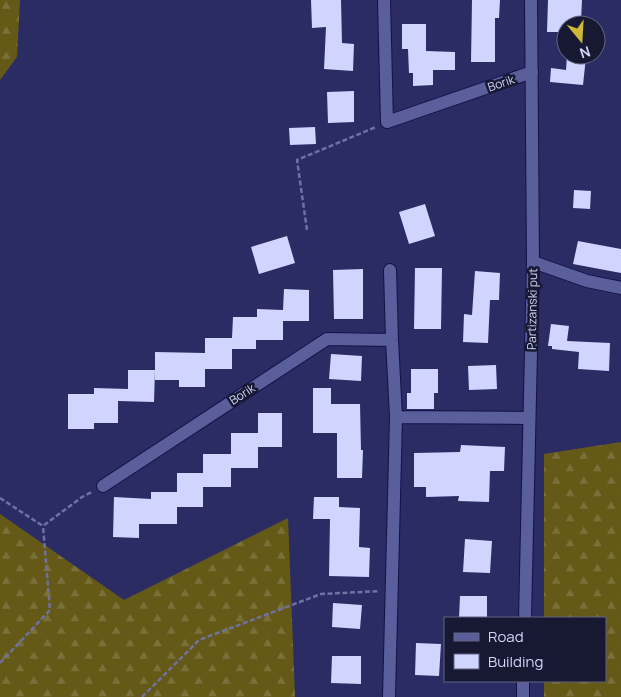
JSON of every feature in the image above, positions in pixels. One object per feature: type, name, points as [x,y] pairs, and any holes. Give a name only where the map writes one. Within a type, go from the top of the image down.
[{"type":"street","points":[[384,0],[387,122]]},
{"type":"street","name":"Partizanski put","points":[[525,617],[533,262],[531,0]]},
{"type":"street","name":"Borik","points":[[387,122],[532,72]]},
{"type":"street","points":[[533,262],[587,280],[621,288]]},
{"type":"street","points":[[389,697],[396,417],[390,270]]},
{"type":"street","name":"Borik","points":[[103,486],[327,339],[392,340]]},
{"type":"street","points":[[396,417],[529,418]]},
{"type":"street","points":[[523,682],[523,697]]},
{"type":"path","points":[[308,230],[296,160],[387,122]]},
{"type":"path","points":[[43,526],[82,497],[103,486]]},
{"type":"path","points":[[0,498],[43,526]]},
{"type":"path","points":[[0,663],[50,610],[43,526]]},
{"type":"path","points":[[142,697],[199,640],[321,594],[392,591]]},
{"type":"green space","points":[[0,0],[20,0],[17,57],[0,80]]},
{"type":"green space","points":[[621,442],[621,697],[544,697],[544,682],[606,682],[606,617],[544,617],[544,454]]},
{"type":"green space","points":[[0,514],[124,600],[288,518],[295,697],[0,697]]},
{"type":"building","points":[[311,0],[341,0],[342,43],[354,44],[353,71],[324,69],[326,27],[312,28]]},
{"type":"building","points":[[472,0],[500,0],[499,18],[495,18],[495,62],[471,62]]},
{"type":"building","points":[[548,0],[582,0],[581,15],[556,15],[556,32],[547,32]]},
{"type":"building","points":[[402,24],[426,24],[426,51],[455,52],[455,70],[433,70],[433,85],[413,86],[413,73],[409,73],[408,49],[402,49]]},
{"type":"building","points":[[566,65],[585,65],[583,85],[550,82],[551,68],[566,70]]},
{"type":"building","points":[[354,91],[354,122],[328,123],[327,92]]},
{"type":"building","points":[[315,127],[316,144],[290,145],[289,128]]},
{"type":"building","points":[[574,190],[591,191],[590,209],[573,208]]},
{"type":"building","points":[[425,204],[435,236],[409,244],[399,212]]},
{"type":"building","points":[[287,236],[295,263],[259,274],[251,247]]},
{"type":"building","points":[[578,241],[621,249],[621,273],[573,264]]},
{"type":"building","points":[[415,268],[442,268],[441,329],[414,329]]},
{"type":"building","points":[[363,269],[363,319],[334,319],[333,270]]},
{"type":"building","points":[[475,271],[500,273],[499,300],[490,300],[488,343],[463,342],[464,314],[472,315]]},
{"type":"building","points":[[284,289],[309,290],[309,321],[283,321],[283,340],[256,340],[256,349],[232,349],[232,369],[205,369],[205,387],[179,387],[179,380],[155,380],[155,352],[205,353],[205,338],[232,338],[233,317],[257,317],[257,309],[283,310]]},
{"type":"building","points":[[551,324],[569,326],[567,341],[610,343],[609,371],[578,369],[579,352],[552,349],[552,346],[548,346]]},
{"type":"building","points":[[331,354],[362,356],[361,381],[329,379]]},
{"type":"building","points":[[496,365],[497,389],[469,390],[468,366]]},
{"type":"building","points":[[411,369],[438,369],[438,393],[434,393],[434,409],[407,409],[407,393],[411,393]]},
{"type":"building","points":[[128,370],[155,370],[154,402],[118,401],[118,423],[94,423],[94,429],[68,429],[68,394],[94,394],[94,388],[128,389]]},
{"type":"building","points":[[313,388],[331,388],[331,404],[360,404],[361,450],[363,450],[362,478],[337,478],[337,433],[313,433]]},
{"type":"building","points":[[258,413],[282,413],[282,447],[258,447],[258,468],[231,468],[231,487],[203,487],[203,507],[177,507],[177,524],[139,524],[139,538],[113,537],[114,497],[151,499],[151,492],[177,492],[177,473],[203,473],[203,454],[231,454],[231,433],[258,433]]},
{"type":"building","points":[[461,445],[505,447],[504,471],[490,471],[489,502],[458,501],[459,496],[426,497],[426,487],[414,487],[414,453],[460,452]]},
{"type":"building","points":[[314,497],[339,497],[339,507],[360,508],[359,547],[370,548],[369,577],[329,576],[330,519],[313,519]]},
{"type":"building","points":[[465,539],[492,541],[490,573],[463,572]]},
{"type":"building","points":[[460,596],[487,596],[487,617],[459,617]]},
{"type":"building","points":[[333,603],[362,605],[360,629],[332,627]]},
{"type":"building","points":[[416,643],[441,644],[439,676],[415,675]]},
{"type":"building","points":[[332,656],[361,656],[361,684],[331,683]]}]
